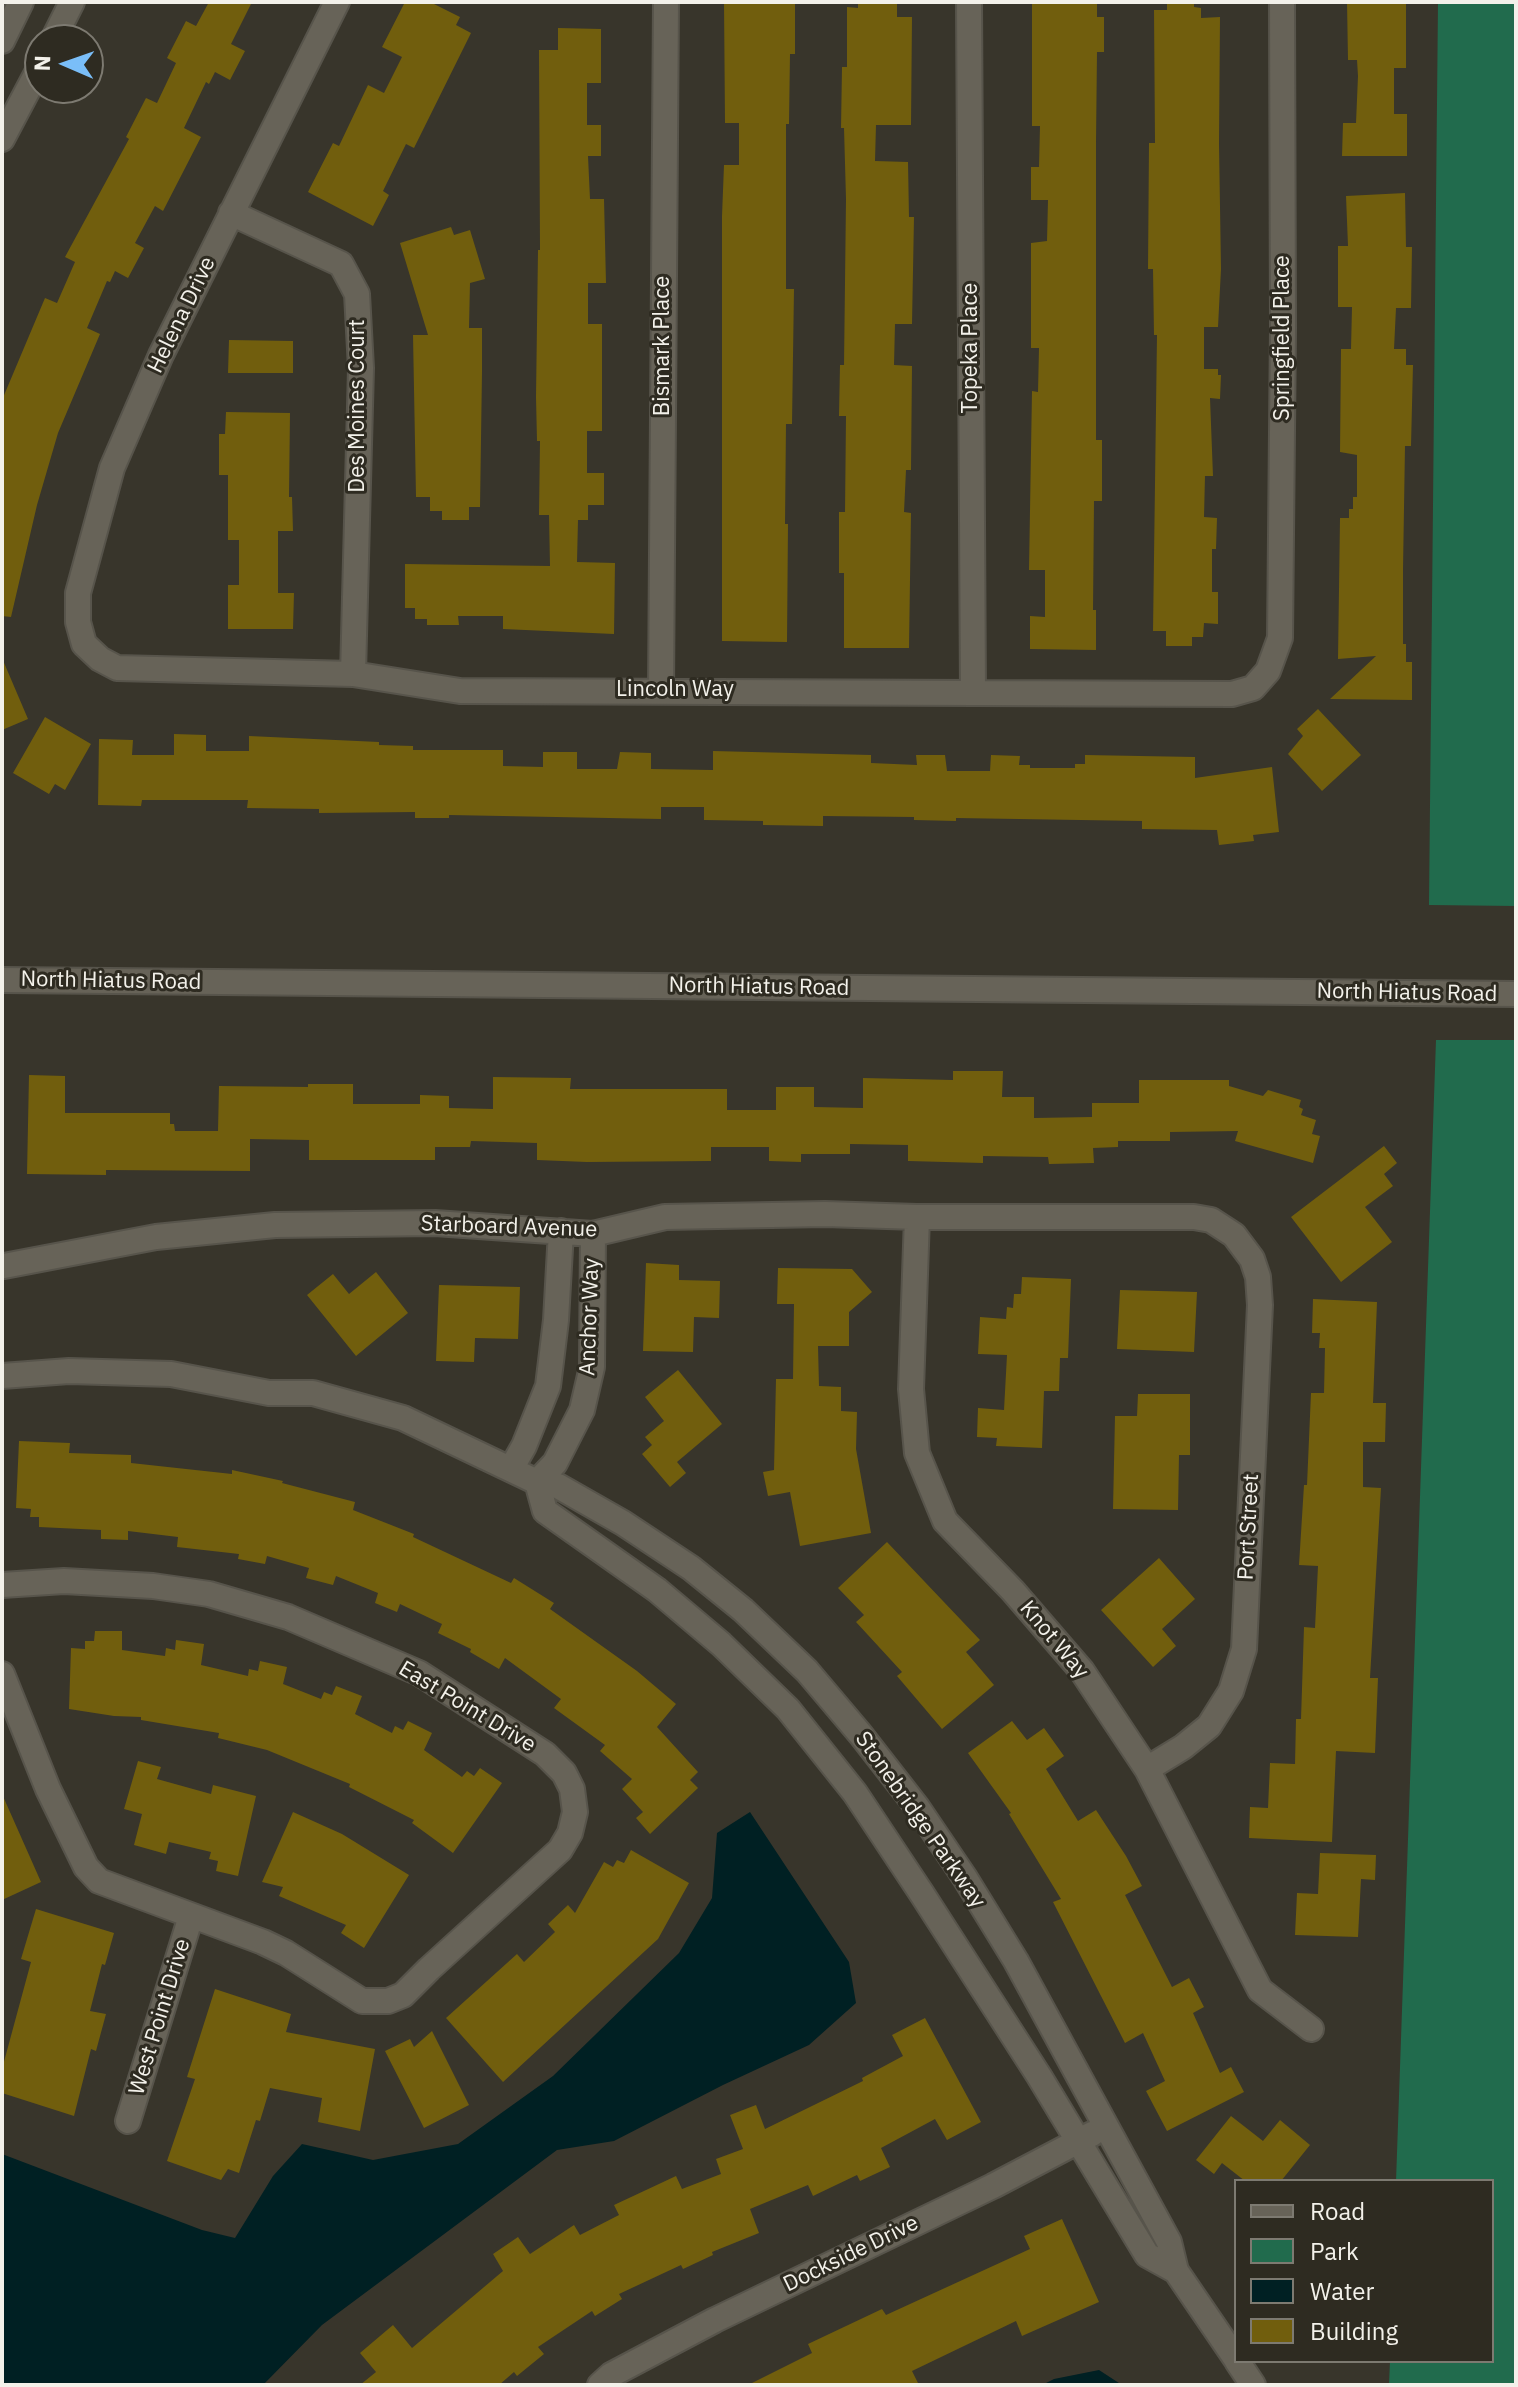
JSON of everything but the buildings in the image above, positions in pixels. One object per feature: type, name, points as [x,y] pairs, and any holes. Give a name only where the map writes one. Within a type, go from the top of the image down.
[{"type":"street","points":[[2,41],[21,2]]},
{"type":"street","points":[[61,24],[72,2]]},
{"type":"street","name":"Helena Drive","points":[[84,644],[78,622],[78,593],[112,468],[161,355],[337,2]]},
{"type":"street","name":"Bismark Place","points":[[661,690],[666,2]]},
{"type":"street","name":"Topeka Place","points":[[969,2],[973,693]]},
{"type":"street","name":"Springfield Place","points":[[1268,671],[1280,638],[1282,2]]},
{"type":"street","points":[[2,139],[24,97]]},
{"type":"street","name":"Des Moines Court","points":[[231,213],[341,264],[357,294],[361,368],[353,674]]},
{"type":"street","name":"Lincoln Way","points":[[84,644],[100,659],[117,668],[353,674],[460,691],[1232,694],[1253,688],[1268,671]]},
{"type":"street","name":"North Hiatus Road","points":[[2,980],[1516,994]]},
{"type":"street","name":"Starboard Avenue","points":[[4,1266],[156,1237],[275,1225],[435,1223],[593,1234],[665,1217],[825,1214],[1194,1217],[1225,1227],[1245,1248]]},
{"type":"street","name":"Knot Way","points":[[917,1217],[911,1389],[917,1453],[945,1521],[1013,1591],[1082,1671],[1147,1769],[1260,1990],[1311,2029]]},
{"type":"street","name":"Anchor Way","points":[[511,1469],[524,1446],[548,1386],[556,1320],[561,1231]]},
{"type":"street","name":"Anchor Way","points":[[537,1482],[555,1463],[582,1410],[592,1367],[593,1234]]},
{"type":"street","name":"Port Street","points":[[1147,1769],[1183,1747],[1209,1726],[1231,1691],[1244,1649],[1260,1305],[1258,1277],[1245,1248]]},
{"type":"street","name":"Stonebridge Parkway","points":[[2,1376],[69,1371],[171,1374],[269,1393],[313,1393],[403,1418],[537,1482],[558,1486],[623,1523],[691,1568],[743,1610],[807,1671],[917,1807],[1016,1961],[1169,2242],[1176,2271],[1234,2356]]},
{"type":"street","name":"Stonebridge Parkway","points":[[537,1482],[545,1511],[657,1590],[721,1644],[788,1709],[855,1793],[880,1831],[992,2002],[1147,2255],[1176,2271]]},
{"type":"street","name":"East Point Drive","points":[[2,1585],[64,1581],[153,1586],[209,1594],[288,1617],[419,1673],[545,1754],[564,1773],[572,1789],[575,1812],[570,1833],[560,1850],[403,1995],[375,2003],[362,2001],[286,1953],[191,1916]]},
{"type":"street","name":"West Point Drive","points":[[2,1674],[48,1789],[86,1867],[99,1881],[191,1916],[128,2121]]},
{"type":"street","name":"Dockside Drive","points":[[600,2385],[611,2375],[715,2320],[993,2186],[1106,2127]]},
{"type":"street","name":"Stonebridge Parkway","points":[[1239,2363],[1253,2385]]},
{"type":"green space","points":[[1438,2],[1516,2],[1516,906],[1429,905]]},
{"type":"green space","points":[[1436,1040],[1516,1040],[1516,2385],[1389,2385],[1390,2363],[1494,2363],[1494,2179],[1396,2179]]},
{"type":"water","points":[[750,1812],[849,1962],[856,2003],[809,2045],[614,2141],[557,2150],[322,2325],[263,2385],[2,2385],[2,2154],[202,2230],[235,2238],[273,2176],[302,2144],[373,2160],[458,2144],[553,2076],[679,1953],[712,1898],[717,1833]]},
{"type":"water","points":[[1099,2370],[1122,2385],[1042,2385],[1054,2379]]}]
